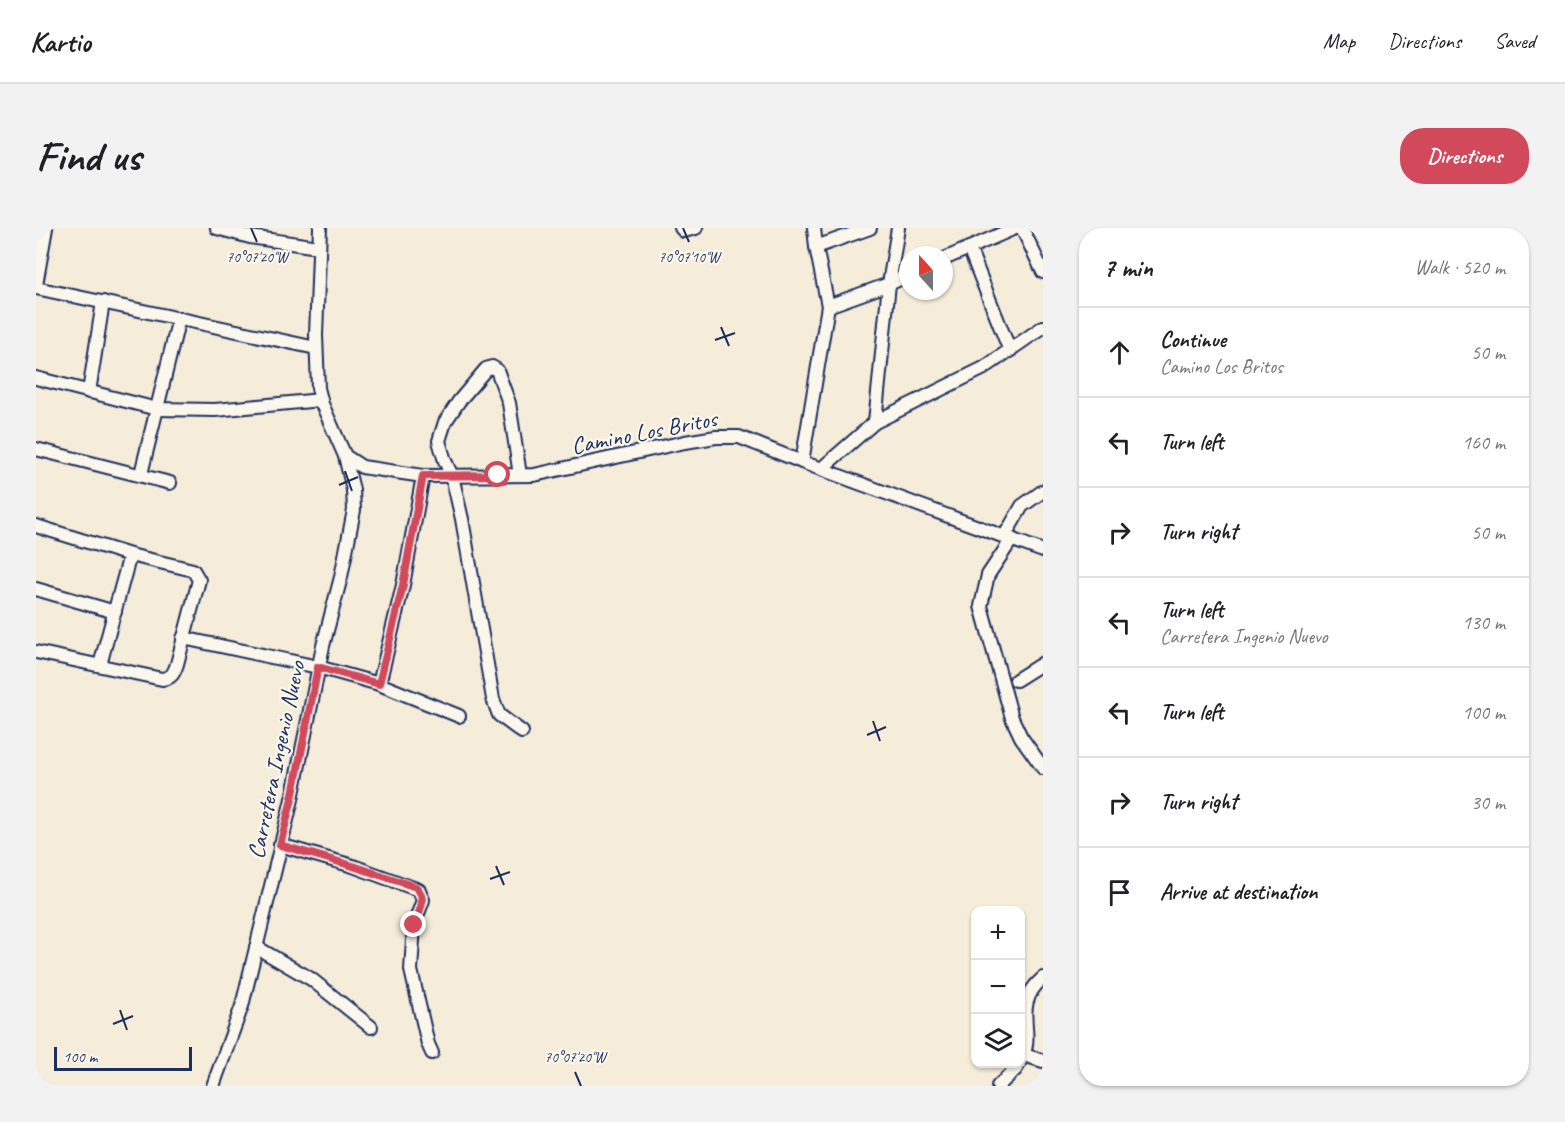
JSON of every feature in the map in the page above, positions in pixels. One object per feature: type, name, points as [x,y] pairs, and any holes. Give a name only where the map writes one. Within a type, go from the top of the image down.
[{"type":"street","points":[[46,228],[36,286],[316,348]]},
{"type":"street","points":[[217,228],[250,237],[318,247]]},
{"type":"street","name":"Carretera Ingenio Nuevo","points":[[213,1086],[242,1006],[292,799],[318,667],[341,577],[354,510],[353,490],[345,456],[321,400],[316,348],[320,228]]},
{"type":"street","points":[[681,228],[684,231],[696,228]]},
{"type":"street","points":[[802,462],[828,306],[814,228]]},
{"type":"street","points":[[816,247],[870,228]]},
{"type":"street","points":[[875,422],[889,284],[898,228]]},
{"type":"street","points":[[953,255],[1014,228]]},
{"type":"street","points":[[1022,228],[1043,272]]},
{"type":"street","points":[[969,248],[1010,351]]},
{"type":"street","points":[[828,306],[899,279]]},
{"type":"street","points":[[89,392],[103,302]]},
{"type":"street","points":[[141,474],[178,318]]},
{"type":"street","points":[[821,470],[875,422],[984,368],[1043,327]]},
{"type":"street","points":[[520,475],[509,403],[497,370],[492,367],[486,369],[475,381],[445,422],[439,441],[452,476],[468,553],[493,699],[499,715],[522,732]]},
{"type":"street","points":[[36,378],[157,408],[215,410],[321,400]]},
{"type":"street","name":"Camino Los Britos","points":[[345,456],[362,467],[423,476],[534,475],[716,437],[739,437],[821,470],[1043,551]]},
{"type":"street","points":[[36,449],[170,483]]},
{"type":"street","points":[[379,684],[403,585],[423,476]]},
{"type":"street","points":[[1043,491],[1022,506],[988,575],[981,606],[1012,718],[1021,737],[1043,768]]},
{"type":"street","points":[[36,526],[130,555],[193,570],[199,580],[174,672],[168,678],[162,679],[36,652]]},
{"type":"street","points":[[100,665],[130,555]]},
{"type":"street","points":[[36,589],[115,612]]},
{"type":"street","points":[[183,638],[318,667],[379,684],[459,716]]},
{"type":"street","points":[[1016,680],[1043,663]]},
{"type":"street","points":[[280,845],[353,866],[419,890],[423,900],[414,925],[411,970],[432,1053]]},
{"type":"street","points":[[256,948],[311,979],[371,1027]]},
{"type":"street","points":[[1024,1014],[1027,997],[1043,978]]},
{"type":"street","points":[[1025,1060],[1043,1061]]},
{"type":"street","points":[[998,1086],[1016,1068]]},
{"type":"route","points":[[414,925],[423,900],[422,894],[416,887],[280,845],[292,799],[318,667],[379,684],[403,585],[423,476],[498,475]]}]
